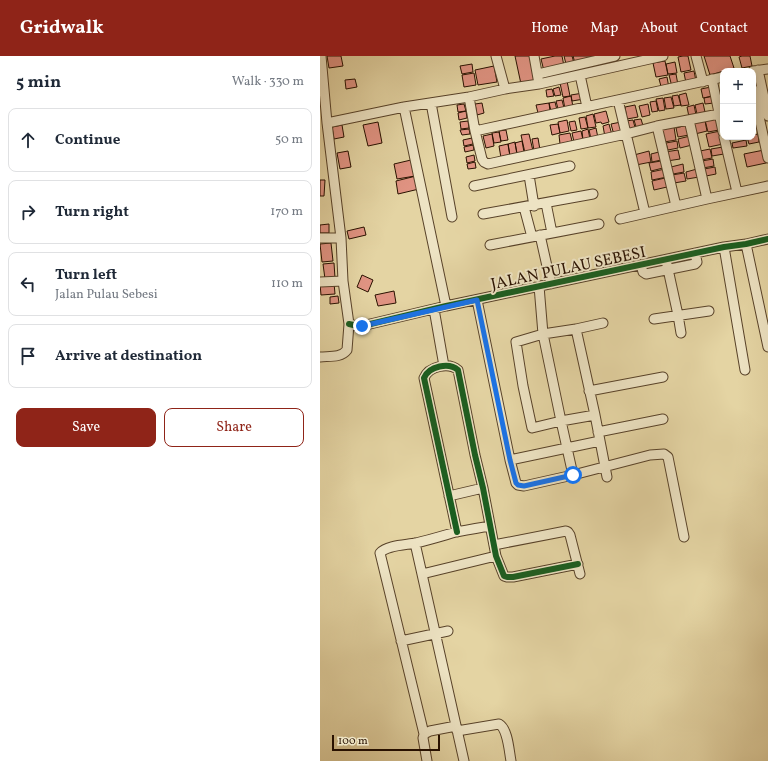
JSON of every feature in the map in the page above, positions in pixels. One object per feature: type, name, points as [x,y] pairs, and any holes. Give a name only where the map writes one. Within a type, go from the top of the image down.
[{"type":"street","points":[[320,56],[341,238],[343,281],[349,324],[346,352],[341,355],[320,357]]},
{"type":"street","points":[[496,56],[505,89]]},
{"type":"street","points":[[534,56],[539,84]]},
{"type":"street","points":[[538,74],[615,56]]},
{"type":"street","points":[[327,122],[539,84],[663,56]]},
{"type":"street","points":[[696,56],[702,82]]},
{"type":"street","points":[[756,71],[768,69]]},
{"type":"street","points":[[756,74],[768,116]]},
{"type":"street","points":[[580,75],[587,107]]},
{"type":"street","points":[[475,131],[720,78]]},
{"type":"street","points":[[712,79],[720,118]]},
{"type":"street","points":[[469,97],[482,159],[488,164],[657,126],[719,114]]},
{"type":"street","points":[[618,100],[645,213]]},
{"type":"street","points":[[756,102],[768,158]]},
{"type":"street","points":[[431,103],[452,217]]},
{"type":"street","points":[[404,107],[446,306]]},
{"type":"street","points":[[689,120],[707,199]]},
{"type":"street","points":[[657,126],[676,206]]},
{"type":"street","points":[[725,140],[736,192]]},
{"type":"street","points":[[474,186],[570,166]]},
{"type":"street","points":[[530,175],[534,206]]},
{"type":"street","points":[[620,219],[768,186]]},
{"type":"street","points":[[483,214],[534,206],[593,194]]},
{"type":"street","points":[[546,203],[552,233]]},
{"type":"street","points":[[524,207],[536,236],[550,284]]},
{"type":"street","points":[[490,245],[599,224]]},
{"type":"street","points":[[320,238],[341,238]]},
{"type":"street","name":"JALAN PULAU SEBESI","points":[[349,324],[358,326],[366,325],[539,286],[768,239]]},
{"type":"street","points":[[746,244],[768,347]]},
{"type":"street","points":[[724,247],[745,370]]},
{"type":"street","points":[[641,265],[644,273],[695,264],[695,253]]},
{"type":"street","points":[[666,260],[681,333]]},
{"type":"street","points":[[320,282],[343,281]]},
{"type":"street","points":[[539,286],[543,334],[566,448],[573,475]]},
{"type":"street","points":[[477,300],[516,483],[524,486],[650,455],[664,454],[668,457],[684,537]]},
{"type":"street","points":[[434,309],[444,366]]},
{"type":"street","points":[[654,320],[709,310]]},
{"type":"street","points":[[595,415],[532,428],[522,386],[516,342],[543,334],[603,323]]},
{"type":"street","points":[[576,329],[607,477]]},
{"type":"street","points":[[458,532],[424,378],[432,369],[444,366],[453,367],[458,370],[496,556],[504,576],[507,578],[578,564]]},
{"type":"street","points":[[589,391],[664,377]]},
{"type":"street","points":[[510,460],[566,448],[599,436],[663,419]]},
{"type":"street","points":[[449,496],[483,488]]},
{"type":"street","points":[[427,761],[423,738],[424,734],[380,553],[385,549],[490,526]]},
{"type":"street","points":[[494,545],[566,531],[570,536],[580,574]]},
{"type":"street","points":[[415,543],[464,761]]},
{"type":"street","points":[[422,574],[496,556]]},
{"type":"street","points":[[401,641],[448,631]]},
{"type":"street","points":[[424,734],[430,731],[499,724],[503,726],[505,732],[511,761]]},
{"type":"building","points":[[327,56],[341,56],[343,66],[329,68]]},
{"type":"building","points":[[515,56],[530,56],[535,81],[521,84]]},
{"type":"building","points":[[562,56],[564,66],[544,71],[541,59]]},
{"type":"building","points":[[564,56],[572,56],[574,63],[566,64]]},
{"type":"building","points":[[573,56],[592,56],[593,60],[575,63]]},
{"type":"building","points":[[688,56],[691,70],[681,72],[678,57]]},
{"type":"building","points":[[704,56],[730,56],[734,68],[720,68],[720,72],[710,75]]},
{"type":"building","points":[[750,56],[752,66],[742,68],[739,57]]},
{"type":"building","points":[[665,61],[668,75],[656,77],[653,63]]},
{"type":"building","points":[[675,62],[677,73],[668,74],[666,64]]},
{"type":"building","points":[[472,64],[473,72],[462,74],[460,66]]},
{"type":"building","points":[[494,66],[497,82],[478,85],[475,70]]},
{"type":"building","points":[[694,71],[696,81],[686,83],[684,73]]},
{"type":"building","points":[[474,73],[476,85],[464,87],[462,75]]},
{"type":"building","points":[[676,74],[678,85],[672,87],[669,75]]},
{"type":"building","points":[[667,77],[669,88],[662,90],[659,79]]},
{"type":"building","points":[[355,79],[357,87],[346,89],[345,80]]},
{"type":"building","points":[[567,81],[570,96],[563,97],[560,83]]},
{"type":"building","points":[[559,87],[561,95],[555,96],[553,89]]},
{"type":"building","points":[[711,87],[713,96],[703,98],[701,89]]},
{"type":"building","points":[[552,89],[554,96],[547,97],[546,90]]},
{"type":"building","points":[[583,93],[584,99],[572,101],[571,95]]},
{"type":"building","points":[[686,93],[689,105],[681,106],[679,95]]},
{"type":"building","points":[[678,95],[681,105],[674,106],[672,96]]},
{"type":"building","points":[[571,96],[573,107],[565,109],[563,98]]},
{"type":"building","points":[[713,96],[714,103],[705,104],[704,98]]},
{"type":"building","points":[[671,97],[674,108],[666,109],[664,98]]},
{"type":"building","points":[[663,98],[665,110],[659,111],[656,99]]},
{"type":"building","points":[[562,100],[564,108],[558,109],[556,101]]},
{"type":"building","points":[[656,101],[658,111],[652,112],[650,102]]},
{"type":"building","points":[[555,102],[557,110],[551,111],[549,103]]},
{"type":"building","points":[[482,103],[484,113],[477,115],[475,104]]},
{"type":"building","points":[[549,103],[550,111],[538,113],[536,105]]},
{"type":"building","points":[[703,103],[705,112],[697,114],[695,105]]},
{"type":"building","points":[[464,104],[466,111],[458,112],[457,105]]},
{"type":"building","points":[[648,104],[650,115],[642,117],[639,106]]},
{"type":"building","points":[[635,105],[638,117],[627,119],[625,107]]},
{"type":"building","points":[[694,105],[696,115],[689,117],[687,107]]},
{"type":"building","points":[[466,111],[467,118],[459,120],[458,113]]},
{"type":"building","points":[[606,111],[609,122],[602,124],[601,122],[596,123],[594,114]]},
{"type":"building","points":[[593,114],[596,127],[588,128],[586,116]]},
{"type":"building","points":[[585,117],[588,128],[581,129],[579,118]]},
{"type":"building","points":[[717,118],[719,130],[708,132],[705,120]]},
{"type":"building","points":[[641,119],[644,129],[637,130],[634,120]]},
{"type":"building","points":[[567,120],[569,131],[560,133],[558,122]]},
{"type":"building","points":[[633,120],[636,131],[629,132],[626,121]]},
{"type":"building","points":[[468,121],[469,128],[461,129],[460,122]]},
{"type":"building","points":[[575,121],[577,130],[571,131],[569,122]]},
{"type":"building","points":[[705,121],[707,131],[695,134],[693,123]]},
{"type":"building","points":[[378,122],[382,143],[368,146],[363,125]]},
{"type":"building","points":[[621,122],[624,133],[614,135],[611,124]]},
{"type":"building","points":[[558,124],[560,133],[552,135],[550,125]]},
{"type":"building","points":[[609,124],[612,135],[605,137],[603,126]]},
{"type":"building","points":[[342,125],[344,137],[334,139],[332,127]]},
{"type":"building","points":[[687,125],[689,135],[678,137],[676,128]]},
{"type":"building","points":[[674,127],[676,140],[664,142],[661,130]]},
{"type":"building","points":[[596,128],[598,138],[591,139],[589,130]]},
{"type":"building","points":[[469,129],[470,134],[462,135],[460,130]]},
{"type":"building","points":[[588,129],[590,139],[583,140],[582,131]]},
{"type":"building","points":[[506,130],[508,140],[501,141],[499,131]]},
{"type":"building","points":[[581,131],[583,140],[574,142],[572,133]]},
{"type":"building","points":[[720,131],[720,140],[722,140],[723,144],[709,147],[706,134]]},
{"type":"building","points":[[499,132],[501,142],[494,143],[492,133]]},
{"type":"building","points":[[570,133],[572,141],[560,144],[559,135]]},
{"type":"building","points":[[492,134],[494,146],[486,148],[483,136]]},
{"type":"building","points":[[529,134],[533,151],[525,153],[521,135]]},
{"type":"building","points":[[756,134],[758,134],[759,142],[749,144],[748,140],[756,140]]},
{"type":"building","points":[[690,136],[692,145],[680,148],[678,139]]},
{"type":"building","points":[[472,138],[473,144],[464,146],[463,140]]},
{"type":"building","points":[[538,138],[540,150],[534,151],[532,139]]},
{"type":"building","points":[[746,140],[747,146],[733,148],[732,143]]},
{"type":"building","points":[[522,141],[524,152],[517,153],[515,143]]},
{"type":"building","points":[[677,141],[678,148],[668,150],[666,143]]},
{"type":"building","points":[[515,142],[517,155],[510,156],[508,144]]},
{"type":"building","points":[[508,144],[510,156],[501,158],[499,146]]},
{"type":"building","points":[[473,145],[474,150],[465,152],[464,147]]},
{"type":"building","points":[[723,147],[724,154],[712,156],[711,149]]},
{"type":"building","points":[[710,149],[712,158],[701,160],[700,151]]},
{"type":"building","points":[[678,150],[680,159],[667,161],[665,152]]},
{"type":"building","points":[[764,150],[766,163],[747,167],[744,154]]},
{"type":"building","points":[[348,151],[351,167],[340,169],[337,153]]},
{"type":"building","points":[[649,151],[651,162],[636,165],[634,155]]},
{"type":"building","points":[[659,152],[661,160],[652,162],[651,154]]},
{"type":"building","points":[[474,155],[475,161],[467,163],[466,157]]},
{"type":"building","points":[[713,159],[714,166],[703,168],[702,161]]},
{"type":"building","points":[[411,160],[415,176],[397,179],[394,164]]},
{"type":"building","points":[[661,161],[663,168],[651,171],[649,163]]},
{"type":"building","points":[[475,162],[476,168],[468,169],[467,164]]},
{"type":"building","points":[[683,164],[684,172],[673,174],[671,167]]},
{"type":"building","points":[[715,167],[716,174],[706,176],[704,169]]},
{"type":"building","points":[[665,169],[667,177],[652,180],[651,172]]},
{"type":"building","points":[[697,169],[699,177],[687,179],[686,172]]},
{"type":"building","points":[[684,173],[686,181],[674,183],[672,175]]},
{"type":"building","points":[[416,176],[419,189],[398,194],[396,181]]},
{"type":"building","points":[[665,178],[667,187],[654,190],[652,181]]},
{"type":"building","points":[[320,180],[325,180],[324,196],[320,196]]},
{"type":"building","points":[[329,224],[329,233],[320,233],[320,225]]},
{"type":"building","points":[[364,227],[366,235],[349,239],[347,231]]},
{"type":"building","points":[[331,243],[333,261],[322,262],[320,244]]},
{"type":"building","points":[[334,263],[335,278],[325,279],[323,264]]},
{"type":"building","points":[[362,275],[373,280],[368,292],[357,287]]},
{"type":"building","points":[[334,283],[335,294],[321,295],[320,284]]},
{"type":"building","points":[[394,291],[396,303],[378,306],[375,295]]},
{"type":"building","points":[[338,296],[339,303],[330,304],[330,297]]},
{"type":"cycle path","points":[[349,324],[358,326],[366,325],[446,306],[768,239]]},
{"type":"cycle path","points":[[457,532],[424,378],[430,371],[440,366],[450,366],[458,370],[496,556],[504,576],[513,577],[578,564]]},
{"type":"route","points":[[362,326],[477,300],[516,483],[524,486],[573,475]]}]
